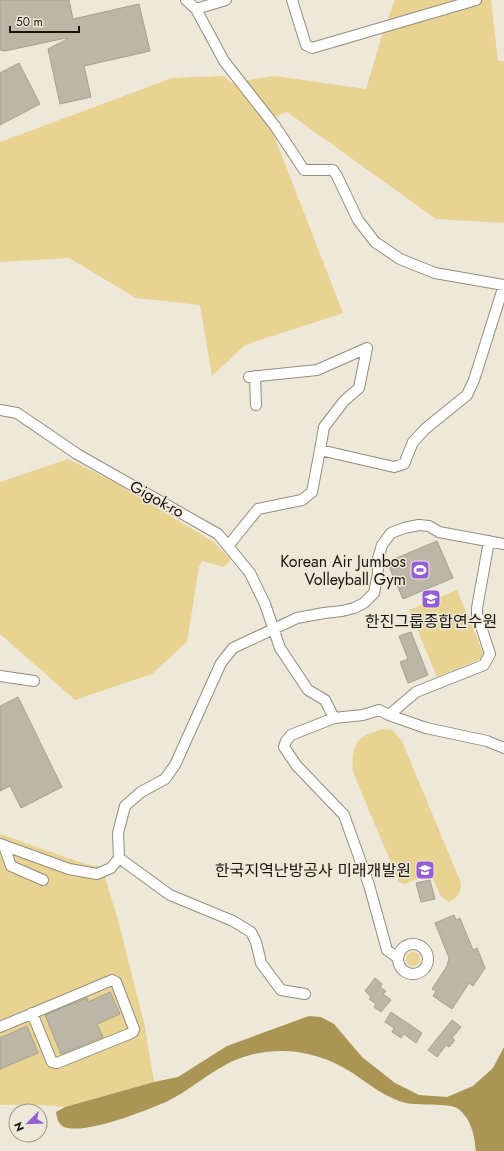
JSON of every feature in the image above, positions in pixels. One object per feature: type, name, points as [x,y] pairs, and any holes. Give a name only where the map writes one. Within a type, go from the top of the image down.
[{"type":"street","points":[[186,0],[196,9],[224,61],[275,126],[304,170],[333,170],[358,220],[375,242],[400,259],[435,273],[504,285],[474,380],[466,395],[425,429],[413,442],[404,464],[394,467],[320,450]]},
{"type":"street","points":[[196,9],[226,0]]},
{"type":"street","points":[[292,0],[306,45],[312,48],[476,0]]},
{"type":"street","points":[[228,546],[258,509],[302,500],[312,492],[324,427],[344,401],[359,388],[368,348],[317,370],[252,376],[256,405]]},
{"type":"street","name":"Gigok-ro","points":[[0,410],[17,413],[77,454],[218,534],[250,573],[265,604],[280,648],[308,690],[325,700],[334,718]]},
{"type":"street","points":[[2,845],[69,869],[97,874],[111,868],[119,858],[118,833],[125,806],[141,792],[165,780],[172,770],[221,663],[233,648],[297,618],[348,610],[364,602],[374,593],[378,574],[378,558],[382,545],[391,533],[404,528],[419,525],[429,526],[438,532],[504,544]]},
{"type":"street","points":[[389,715],[416,692],[484,665],[490,654],[477,614],[477,608],[488,542]]},
{"type":"street","points":[[0,676],[34,681]]},
{"type":"street","points":[[398,958],[387,950],[369,885],[344,815],[297,766],[284,747],[286,742],[291,735],[334,718],[363,715],[379,710],[426,728],[487,741],[504,748]]},
{"type":"street","points":[[2,845],[11,866],[43,880]]},
{"type":"street","points":[[119,858],[170,895],[233,922],[251,932],[256,942],[261,963],[281,990],[305,994]]},
{"type":"street","points":[[0,1027],[32,1013],[112,980],[116,982],[134,1029],[133,1032],[122,1037],[57,1063],[52,1062],[32,1013]]},
{"type":"shaded area","points":[[395,0],[491,0],[498,61],[504,61],[504,223],[436,219],[287,112],[264,122],[273,133],[343,313],[245,345],[212,376],[200,305],[136,298],[69,258],[0,262],[0,142],[172,78],[225,76],[231,83],[275,76],[366,89],[382,35]]},
{"type":"shaded area","points":[[68,459],[114,482],[214,542],[231,560],[224,567],[202,561],[199,567],[187,642],[152,674],[75,700],[0,634],[0,482]]},
{"type":"shaded area","points":[[457,590],[485,657],[437,677],[409,610]]},
{"type":"shaded area","points":[[382,729],[392,730],[402,741],[461,883],[458,895],[448,902],[440,895],[432,876],[424,876],[405,884],[399,882],[353,772],[353,754],[358,741],[365,735]]},
{"type":"shaded area","points":[[0,834],[85,864],[102,867],[118,920],[145,1027],[154,1082],[65,1107],[48,1106],[48,1103],[8,1103],[8,1105],[0,1105]]},
{"type":"shaded area","points":[[410,952],[416,952],[420,956],[420,962],[416,966],[410,966],[406,962],[406,956]]},
{"type":"shaded area","points":[[309,1016],[321,1017],[334,1024],[362,1057],[395,1083],[419,1095],[447,1097],[473,1086],[493,1068],[504,1047],[504,1151],[476,1151],[473,1133],[469,1122],[462,1112],[453,1106],[411,1104],[399,1101],[378,1090],[339,1065],[315,1056],[289,1051],[263,1052],[238,1059],[227,1064],[166,1102],[115,1121],[86,1128],[74,1129],[64,1127],[58,1121],[56,1112],[65,1107],[154,1082],[178,1077],[227,1046]]},
{"type":"building","points":[[0,0],[69,0],[73,19],[139,4],[150,51],[84,66],[91,97],[60,104],[48,49],[67,39],[5,51],[0,50]]},
{"type":"building","points":[[19,63],[40,104],[0,125],[0,73]]},
{"type":"building","name":"Korean Air Jumbos Volleyball Gym","points":[[437,541],[453,578],[403,599],[387,562]]},
{"type":"building","points":[[411,632],[428,675],[408,683],[400,662],[408,659],[399,636]]},
{"type":"building","points":[[18,697],[62,787],[21,808],[10,786],[0,791],[0,706]]},
{"type":"building","points":[[430,880],[435,899],[421,902],[416,883]]},
{"type":"building","points":[[454,915],[456,920],[460,918],[473,950],[477,948],[485,968],[473,986],[469,983],[452,1009],[433,996],[436,991],[432,989],[447,966],[449,958],[435,923]]},
{"type":"building","points":[[375,978],[382,984],[380,987],[386,991],[383,994],[391,1000],[381,1012],[374,1007],[376,1004],[369,999],[371,997],[365,991]]},
{"type":"building","points":[[110,992],[120,1014],[97,1024],[103,1037],[61,1054],[45,1015],[87,998],[88,1002]]},
{"type":"building","points":[[391,1012],[422,1033],[416,1043],[404,1034],[401,1038],[392,1032],[394,1028],[385,1022]]},
{"type":"building","points":[[452,1020],[461,1027],[452,1038],[455,1040],[449,1047],[446,1045],[437,1057],[428,1050]]},
{"type":"building","points":[[27,1026],[38,1053],[0,1069],[0,1038]]},
{"type":"place","name":"Korean Air Jumbos Volleyball Gym","points":[[420,570]]},
{"type":"place","name":"한진그룹종합연수원","points":[[431,599]]},
{"type":"place","name":"한국지역난방공사 미래개발원","points":[[425,870]]}]
